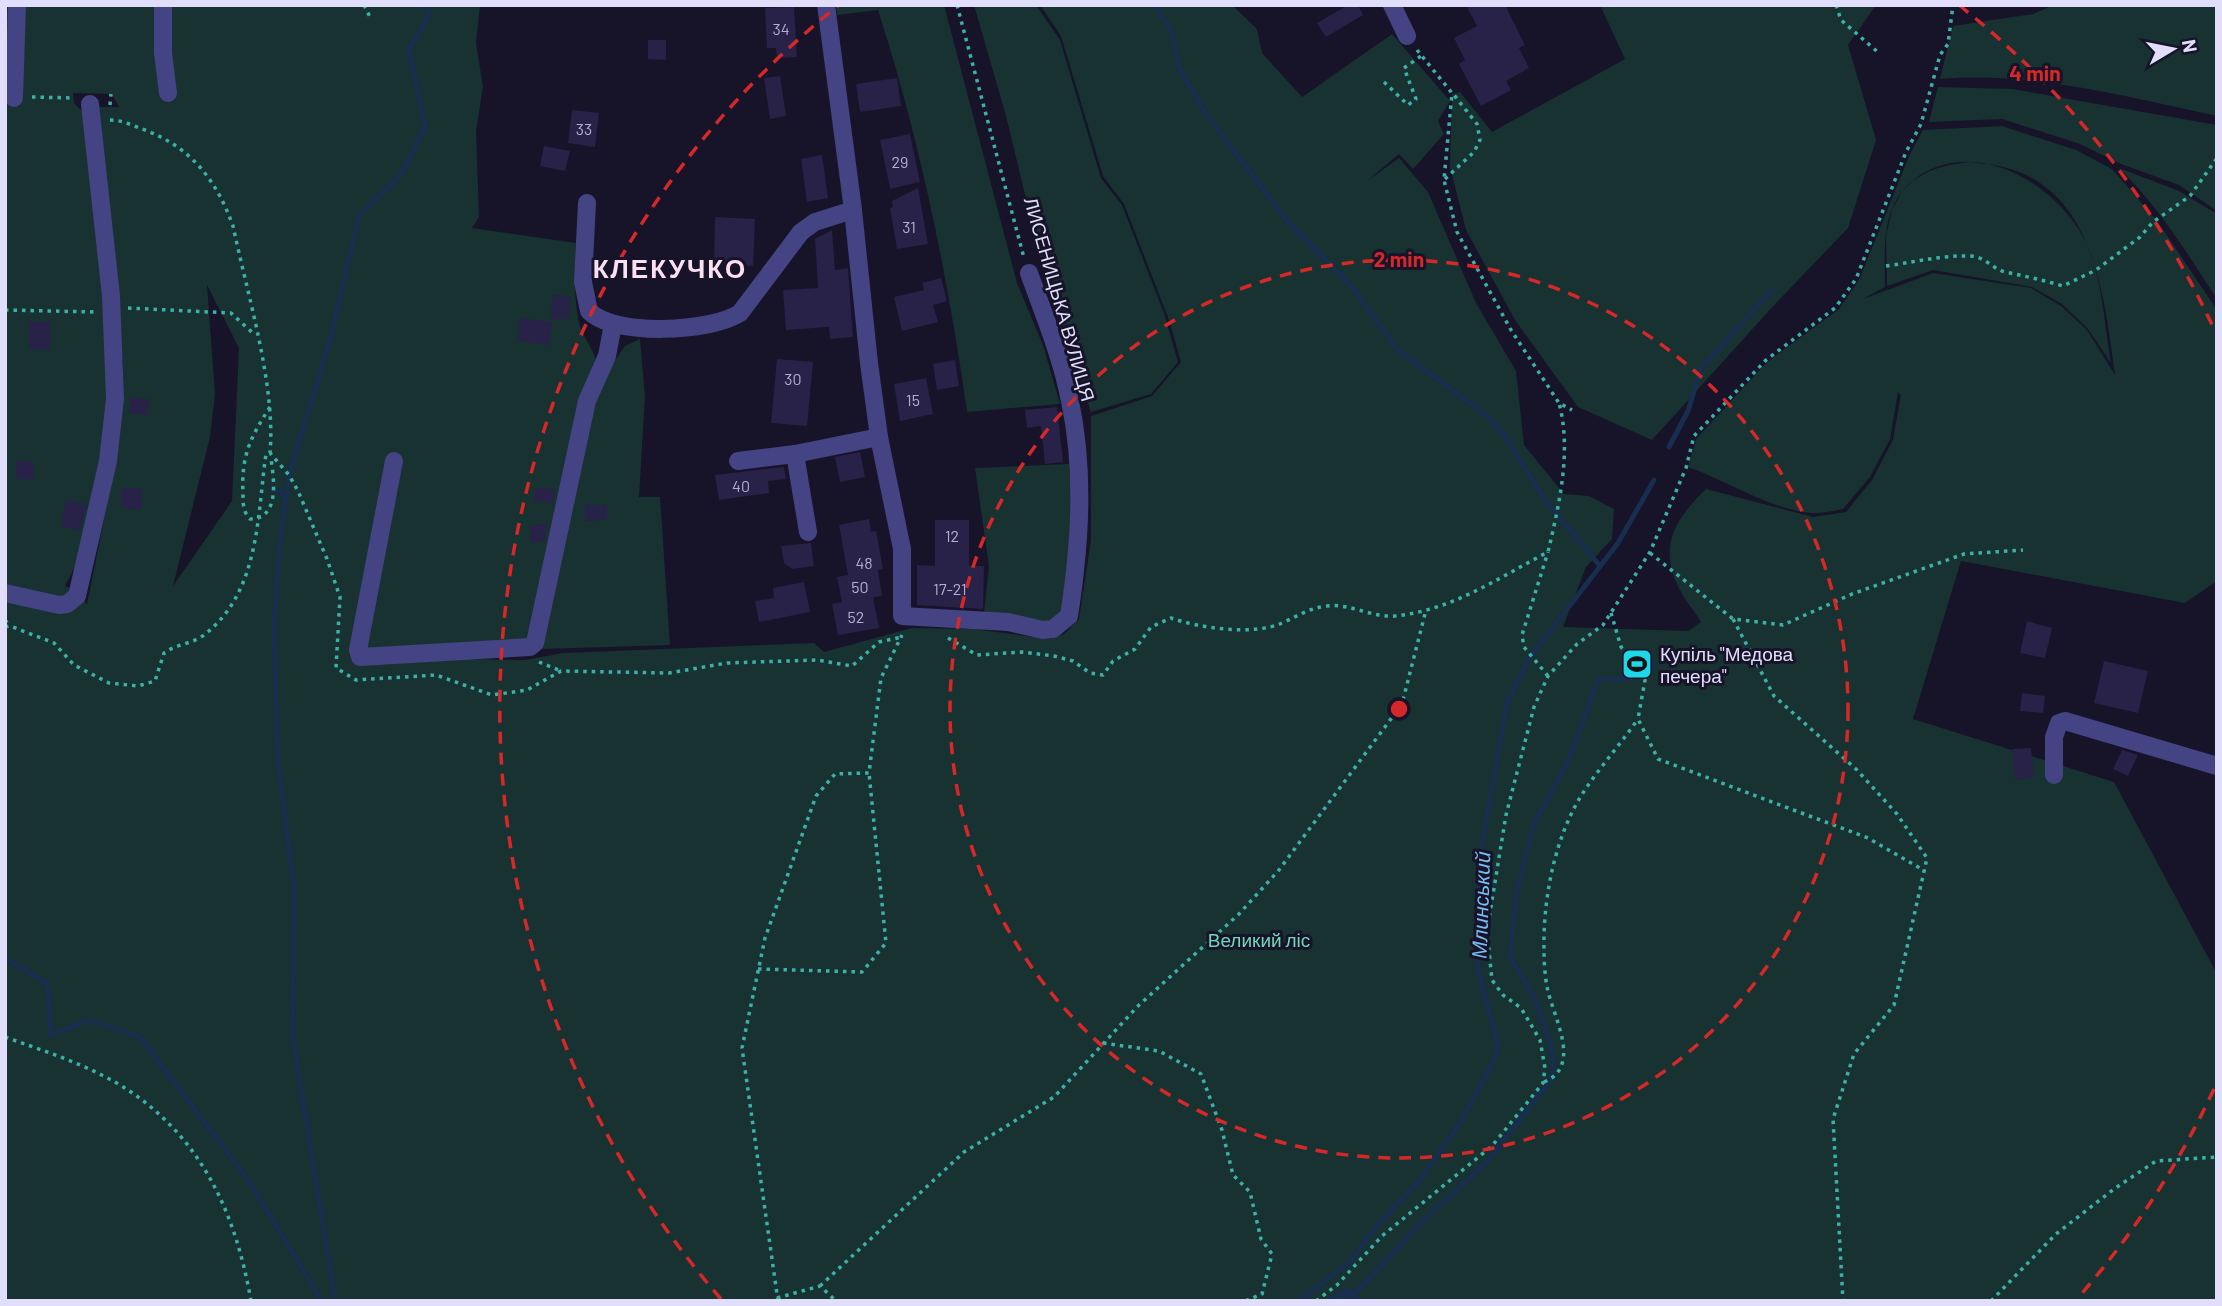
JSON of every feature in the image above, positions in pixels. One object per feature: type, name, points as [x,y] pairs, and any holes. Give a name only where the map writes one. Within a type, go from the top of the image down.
[{"type":"street","points":[[14,98],[18,5]]},
{"type":"street","points":[[163,5],[162,41],[168,93]]},
{"type":"street","points":[[826,5],[879,437],[902,549],[902,616]]},
{"type":"street","points":[[1392,5],[1407,36]]},
{"type":"street","points":[[5,593],[59,605],[73,600],[80,588],[108,461],[115,399],[112,311],[90,104]]},
{"type":"street","points":[[587,203],[584,303],[596,318],[613,324],[679,329],[728,321],[752,300],[802,232],[815,222],[853,210]]},
{"type":"street","name":"ЛИСЕНИЦЬКА ВУЛИЦЯ","points":[[902,616],[998,621],[1043,630],[1053,629],[1069,616],[1080,503],[1076,441],[1070,400],[1029,273]]},
{"type":"street","points":[[394,461],[358,650],[360,657],[530,647],[535,643],[587,401],[607,356],[613,324]]},
{"type":"street","points":[[738,461],[795,454],[879,437]]},
{"type":"street","points":[[795,454],[808,532]]},
{"type":"street","points":[[2054,775],[2054,737],[2059,723],[2065,721],[2217,766]]},
{"type":"path","points":[[364,5],[371,19]]},
{"type":"path","name":"ЛИСЕНИЦЬКА ВУЛИЦЯ","points":[[957,5],[1029,273]]},
{"type":"path","points":[[1836,5],[1841,20],[1880,54]]},
{"type":"path","points":[[1543,1083],[1545,1068],[1540,1040],[1521,1008],[1503,995],[1492,980],[1487,931],[1506,815],[1534,707],[1548,676],[1577,644],[1603,625],[1650,552],[1686,468],[1694,436],[1766,360],[1835,309],[1856,279],[1906,152],[1921,124],[1940,55],[1948,44],[1954,5]]},
{"type":"path","points":[[1407,36],[1420,56],[1477,124],[1480,140],[1474,152],[1444,180]]},
{"type":"path","points":[[1384,82],[1408,105],[1416,99],[1404,68],[1420,56]]},
{"type":"path","points":[[1452,93],[1444,180],[1457,232],[1511,330],[1559,403],[1563,417],[1562,477],[1548,552],[1522,635],[1524,647],[1548,676]]},
{"type":"path","points":[[14,98],[82,99],[90,104]]},
{"type":"path","points":[[93,129],[105,120],[118,120],[163,136],[195,158],[209,176],[233,226],[270,407],[270,455],[275,490],[273,501],[261,516],[250,519],[246,515],[242,467],[247,449],[270,407]]},
{"type":"path","points":[[1885,266],[1939,256],[1972,256],[1986,260],[2002,272],[2022,273],[2063,286],[2095,270],[2140,237],[2153,222],[2190,196],[2217,158]]},
{"type":"path","points":[[5,310],[231,313],[256,336]]},
{"type":"path","points":[[1559,403],[1572,410]]},
{"type":"path","points":[[5,620],[8,627],[54,643],[74,665],[109,683],[123,686],[148,685],[155,681],[164,653],[205,634],[239,590],[255,547],[261,516],[266,454],[270,455]]},
{"type":"path","points":[[270,455],[289,475],[298,491],[340,597],[335,668],[356,680],[436,675],[492,695],[527,690],[561,671]]},
{"type":"path","points":[[1733,619],[1783,625],[1852,594],[1964,554],[2023,550]]},
{"type":"path","points":[[938,634],[976,655],[1022,652],[1054,656],[1073,661],[1090,673],[1103,675],[1113,661],[1135,649],[1151,627],[1171,618],[1186,623],[1237,629],[1281,624],[1303,611],[1329,606],[1351,607],[1393,617],[1426,610],[1492,585],[1548,552]]},
{"type":"path","points":[[1650,552],[1733,619],[1774,696],[1857,770],[1897,814],[1927,858],[1894,1005],[1854,1054],[1833,1119],[1843,1301]]},
{"type":"path","points":[[869,773],[835,774],[816,796],[765,938],[742,1048],[778,1300],[820,1286],[964,1152],[1054,1097],[1138,1006],[1239,915],[1279,870],[1402,704],[1426,610]]},
{"type":"path","points":[[1316,1301],[1337,1285],[1381,1236],[1492,1146],[1543,1083],[1559,1073],[1564,1062],[1563,1042],[1548,988],[1544,952],[1545,916],[1552,876],[1565,829],[1580,797],[1638,719],[1644,680],[1643,670],[1621,647],[1611,612]]},
{"type":"path","points":[[758,969],[862,972],[886,943],[869,773],[881,678],[902,637],[902,616]]},
{"type":"path","points":[[535,653],[544,666],[561,671],[669,673],[727,663],[805,661],[852,666],[879,642],[902,637]]},
{"type":"path","points":[[1638,719],[1658,760],[1868,838],[1925,871]]},
{"type":"path","points":[[5,1037],[63,1058],[128,1091],[188,1143],[222,1195],[245,1268],[251,1301]]},
{"type":"path","points":[[1103,1043],[1159,1051],[1200,1074],[1222,1130],[1233,1175],[1250,1192],[1261,1239],[1272,1254],[1262,1294],[1245,1301]]},
{"type":"path","points":[[1991,1301],[2056,1234],[2156,1161],[2217,1157]]},
{"type":"path","points":[[820,1286],[836,1301]]},
{"type":"green space","name":"Великий ліс","points":[[5,5],[480,5],[476,43],[483,87],[476,131],[479,217],[472,228],[576,243],[576,305],[580,326],[597,366],[529,640],[354,657],[525,660],[563,653],[814,643],[824,652],[912,628],[973,629],[1050,639],[1064,634],[1079,619],[1091,540],[1091,416],[1152,396],[1181,362],[1169,320],[1124,204],[1103,176],[1061,36],[1040,5],[1232,5],[1257,29],[1262,53],[1302,97],[1392,34],[1450,101],[1438,121],[1444,134],[1413,169],[1399,154],[1367,181],[1399,158],[1428,192],[1476,303],[1516,371],[1524,445],[1564,494],[1589,496],[1614,509],[1612,539],[1586,567],[1563,627],[1688,631],[1701,622],[1673,575],[1670,547],[1678,523],[1706,489],[1813,517],[1846,512],[1872,480],[1893,440],[1901,395],[1898,392],[1890,439],[1870,477],[1843,509],[1814,513],[1778,506],[1688,467],[1696,439],[1767,362],[1839,309],[1859,280],[1910,154],[1923,130],[2002,126],[2076,150],[2112,169],[2158,222],[2217,310],[2217,581],[2185,603],[1961,561],[1913,719],[2114,782],[2217,974],[2217,1301],[5,1301]],"holes":[[[73,93],[112,94],[119,107],[98,107],[86,115],[74,103]],[[1968,162],[1926,173],[1912,182],[1920,175],[1945,164]],[[1978,163],[1998,166],[2036,181],[2060,200],[2077,224],[2091,254],[2081,233],[2045,192],[2022,177],[1997,166]],[[1902,191],[1892,210],[1886,235],[1890,213]],[[1886,237],[1887,286],[1933,270],[2032,287],[2062,304],[2088,329],[2111,363],[2097,274],[2115,375],[2087,330],[2061,306],[2031,288],[1933,273],[1863,299],[1885,287]],[[207,285],[239,348],[232,501],[173,586],[210,437],[215,394]],[[111,357],[123,360],[122,391],[111,483],[87,604],[75,590],[65,586],[78,560],[94,504],[103,445]]]},
{"type":"green space","points":[[836,5],[944,5],[1017,283],[1043,345],[1060,404],[967,412],[951,311],[920,159],[878,10],[837,15]]},
{"type":"green space","points":[[974,5],[1036,5],[1060,40],[1101,178],[1122,205],[1164,313],[1178,362],[1151,394],[1091,412],[1047,285],[1006,116]]},
{"type":"green space","points":[[1600,5],[1876,5],[1848,45],[1876,140],[1848,228],[1652,440],[1578,407],[1515,320],[1466,230],[1450,167],[1452,94],[1460,92],[1492,132],[1625,59]]},
{"type":"green space","points":[[2054,5],[2217,5],[2217,116],[2044,82],[1940,79],[1953,26],[2033,14]]},
{"type":"green space","points":[[1938,87],[2012,89],[2217,125],[2217,211],[2179,185],[2121,164],[2080,144],[2002,119],[1929,122]]},
{"type":"green space","points":[[2119,168],[2179,191],[2217,214],[2217,299],[2160,214]]},
{"type":"green space","points":[[640,339],[645,397],[639,497],[660,497],[670,645],[541,649],[598,385],[625,346]]},
{"type":"green space","points":[[1069,464],[1074,521],[1061,615],[1048,623],[984,613],[989,566],[975,468]]},
{"type":"water","points":[[1346,1288],[1357,1292],[1362,1301],[1323,1301]]},
{"type":"building","points":[[1348,5],[1358,5],[1363,15],[1326,37],[1317,23]]},
{"type":"building","points":[[1466,5],[1505,5],[1525,45],[1519,48],[1529,68],[1506,81],[1511,90],[1481,106],[1459,64],[1465,60],[1454,38],[1477,26]]},
{"type":"building","points":[[794,7],[797,57],[777,58],[776,48],[767,48],[765,8]]},
{"type":"building","points":[[648,40],[666,40],[666,60],[648,59]]},
{"type":"building","points":[[780,76],[786,116],[770,119],[764,78]]},
{"type":"building","points":[[897,78],[901,106],[860,112],[856,84]]},
{"type":"building","points":[[572,110],[599,113],[595,147],[568,143]]},
{"type":"building","points":[[910,134],[920,182],[890,189],[880,140]]},
{"type":"building","points":[[544,146],[570,151],[565,171],[540,166]]},
{"type":"building","points":[[822,155],[828,198],[807,202],[801,159]]},
{"type":"building","points":[[918,188],[928,244],[897,249],[890,208],[893,207],[892,201]]},
{"type":"building","points":[[715,217],[755,219],[753,266],[714,264]]},
{"type":"building","points":[[832,230],[835,270],[848,268],[853,337],[830,339],[829,327],[786,330],[783,290],[818,288],[815,239]]},
{"type":"building","points":[[941,278],[947,301],[933,305],[938,322],[902,331],[894,297],[924,290],[922,283]]},
{"type":"building","points":[[552,295],[570,296],[569,319],[551,319]]},
{"type":"building","points":[[520,318],[552,322],[549,345],[517,341]]},
{"type":"building","points":[[29,322],[50,322],[50,349],[29,349]]},
{"type":"building","points":[[777,359],[813,362],[807,426],[771,423]]},
{"type":"building","points":[[955,360],[959,386],[937,390],[933,364]]},
{"type":"building","points":[[926,378],[933,414],[900,421],[894,384]]},
{"type":"building","points":[[131,397],[149,399],[147,415],[129,413]]},
{"type":"building","points":[[1057,407],[1063,462],[1045,464],[1041,426],[1027,428],[1025,410]]},
{"type":"building","points":[[860,452],[865,477],[840,482],[835,457]]},
{"type":"building","points":[[16,461],[34,461],[34,479],[16,479]]},
{"type":"building","points":[[784,467],[786,479],[768,481],[769,493],[719,500],[715,475]]},
{"type":"building","points":[[121,488],[142,489],[142,509],[121,508]]},
{"type":"building","points":[[535,488],[554,489],[553,503],[534,502]]},
{"type":"building","points":[[66,500],[86,504],[80,530],[61,526]]},
{"type":"building","points":[[585,505],[607,505],[607,520],[585,521]]},
{"type":"building","points":[[869,519],[871,532],[876,531],[883,569],[878,570],[882,596],[873,597],[879,628],[838,635],[832,604],[842,602],[837,577],[848,575],[839,525]]},
{"type":"building","points":[[935,520],[969,520],[969,566],[984,566],[983,609],[917,605],[917,565],[935,566]]},
{"type":"building","points":[[546,524],[545,541],[531,542],[530,525]]},
{"type":"building","points":[[811,543],[814,566],[792,569],[784,563],[781,546]]},
{"type":"building","points":[[804,582],[810,612],[759,622],[755,601],[774,598],[773,588]]},
{"type":"building","points":[[2027,621],[2052,628],[2045,658],[2020,653]]},
{"type":"building","points":[[2104,661],[2148,671],[2138,713],[2094,703]]},
{"type":"building","points":[[2022,693],[2045,696],[2043,713],[2020,711]]},
{"type":"building","points":[[2031,748],[2034,777],[2015,780],[2012,749]]},
{"type":"building","points":[[2122,750],[2138,755],[2128,776],[2113,769]]},
{"type":"waterway","points":[[335,1301],[293,1039],[294,887],[278,763],[274,625],[280,540],[289,475],[330,340],[359,215],[400,176],[425,127],[409,50],[428,17],[427,5]]},
{"type":"waterway","points":[[1155,5],[1172,32],[1179,68],[1206,114],[1287,221],[1348,282],[1399,351],[1486,415],[1504,435],[1543,497],[1600,566]]},
{"type":"waterway","name":"Млинський","points":[[1669,447],[1688,411],[1701,368],[1772,290]]},
{"type":"waterway","name":"Млинський","points":[[1299,1301],[1351,1261],[1373,1230],[1420,1180],[1460,1123],[1493,1063],[1498,1045],[1478,971],[1476,919],[1482,843],[1507,703],[1528,660],[1618,543],[1654,480]]},
{"type":"waterway","points":[[272,489],[281,492],[285,500]]},
{"type":"waterway","points":[[1632,677],[1635,673],[1624,660],[1637,664]]},
{"type":"waterway","name":"Млинський","points":[[1348,1301],[1423,1221],[1486,1163],[1551,1080],[1554,1063],[1548,1038],[1535,999],[1510,957],[1516,895],[1534,823],[1569,760],[1598,679],[1628,679],[1654,665]]},
{"type":"waterway","points":[[5,959],[47,983],[51,1035],[89,1020],[140,1037],[247,1178],[322,1301]]},
{"type":"place","name":"Купіль \"Медова печера\"","points":[[1637,664]]},
{"type":"district","name":"КЛЕКУЧКО","points":[[670,267]]}]
